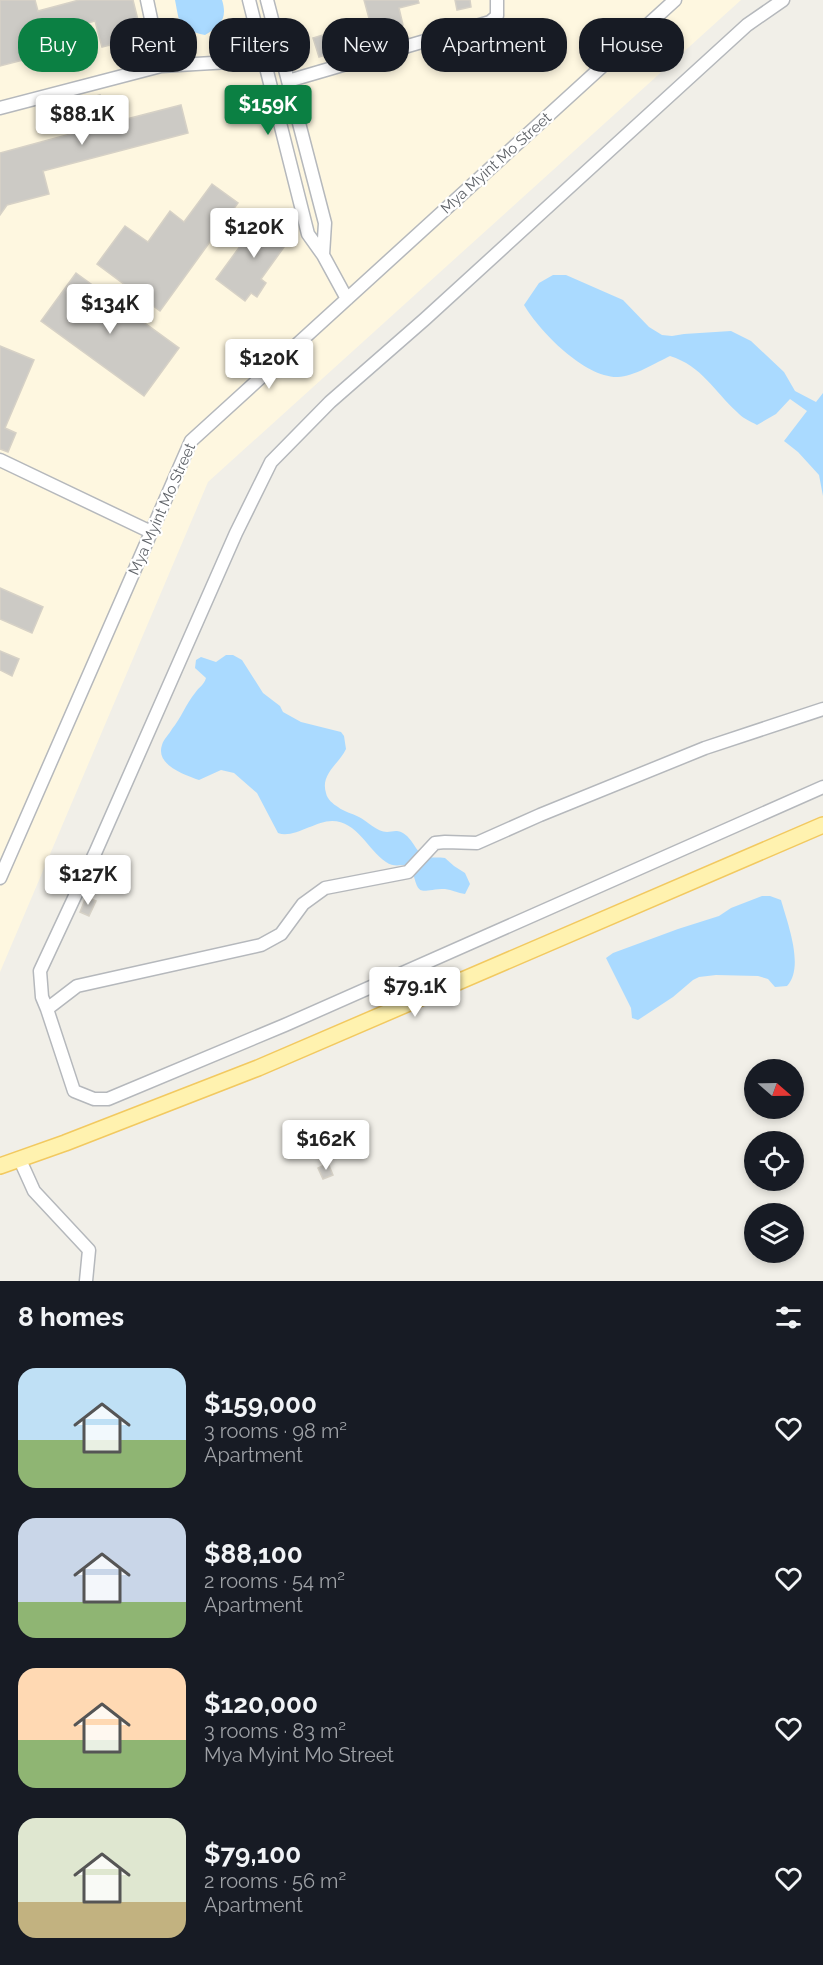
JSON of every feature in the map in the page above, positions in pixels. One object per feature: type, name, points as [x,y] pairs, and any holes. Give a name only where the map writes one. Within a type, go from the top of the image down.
[{"type":"main road","points":[[0,1166],[258,1068],[823,825]]},
{"type":"street","points":[[147,0],[151,18]]},
{"type":"street","points":[[249,0],[254,18]]},
{"type":"street","points":[[267,0],[325,223],[323,255]]},
{"type":"street","points":[[288,81],[490,22],[497,16],[497,0]]},
{"type":"street","name":"Mya Myint Mo Street","points":[[0,878],[191,441],[675,0]]},
{"type":"street","points":[[783,0],[747,26],[442,304],[330,402],[271,462],[236,533],[96,851],[40,971],[42,997],[74,1091],[94,1100],[108,1099],[296,1020],[823,787]]},
{"type":"street","points":[[0,108],[138,72]]},
{"type":"street","points":[[267,72],[308,234],[323,255],[347,299]]},
{"type":"street","points":[[0,460],[151,532]]},
{"type":"street","points":[[47,1009],[77,986],[261,945],[281,934],[303,904],[325,888],[408,872],[435,843],[477,843],[705,748],[823,709]]},
{"type":"street","points":[[20,1160],[34,1191],[88,1250],[86,1281]]},
{"type":"shaded area","points":[[0,0],[741,0],[684,52],[684,18],[579,18],[579,72],[661,72],[208,482],[0,972]]},
{"type":"water","points":[[175,0],[222,0],[223,17],[209,18],[209,32],[205,35],[197,33],[197,18],[179,18]]},
{"type":"water","points":[[553,275],[566,275],[623,300],[649,327],[662,335],[731,331],[751,341],[784,372],[795,391],[816,402],[823,393],[823,496],[819,475],[798,452],[784,441],[807,411],[790,399],[776,414],[757,425],[739,414],[691,366],[670,356],[638,372],[624,376],[605,375],[592,370],[578,362],[552,340],[524,305],[539,283]]},
{"type":"water","points":[[226,655],[233,655],[242,660],[263,693],[280,706],[283,712],[301,722],[341,732],[344,736],[346,749],[326,780],[326,793],[330,801],[340,809],[380,830],[401,832],[409,838],[423,856],[445,858],[465,873],[470,884],[465,894],[445,889],[425,891],[419,889],[412,868],[386,862],[355,831],[341,822],[325,822],[290,834],[278,833],[257,793],[234,773],[221,770],[199,780],[167,764],[161,752],[163,743],[206,678],[195,668],[196,660],[201,657],[216,662]]},
{"type":"water","points":[[762,896],[781,900],[787,920],[795,956],[792,978],[787,986],[775,987],[768,979],[758,976],[699,977],[638,1020],[632,1018],[631,1008],[606,958],[613,953],[719,916],[731,908]]},
{"type":"building","points":[[0,0],[35,0],[38,11],[79,0],[133,0],[138,18],[110,18],[110,45],[102,47],[98,32],[98,18],[18,18],[18,61],[0,66]]},
{"type":"building","points":[[364,0],[418,0],[419,3],[399,8],[401,18],[369,18]]},
{"type":"building","points":[[455,0],[470,0],[471,7],[457,10]]},
{"type":"building","points":[[322,35],[322,56],[319,57],[313,38]]},
{"type":"building","points":[[100,95],[105,114],[108,113],[111,123],[181,105],[188,133],[43,171],[49,194],[7,205],[0,215],[0,153],[74,133],[70,103]]},
{"type":"building","points":[[212,184],[238,203],[160,311],[97,264],[125,226],[148,242],[170,211],[184,222]]},
{"type":"building","points":[[263,215],[292,236],[261,279],[266,283],[257,297],[251,293],[245,301],[216,279]]},
{"type":"building","points":[[76,273],[179,348],[144,396],[41,321]]},
{"type":"building","points":[[0,346],[34,360],[5,428],[16,433],[8,452],[0,449]]},
{"type":"building","points":[[0,588],[43,607],[32,633],[0,619]]},
{"type":"building","points":[[0,651],[19,659],[12,676],[0,670]]},
{"type":"building","points":[[86,897],[96,901],[89,916],[80,912]]},
{"type":"building","points":[[328,1163],[333,1175],[323,1179],[318,1168]]}]
